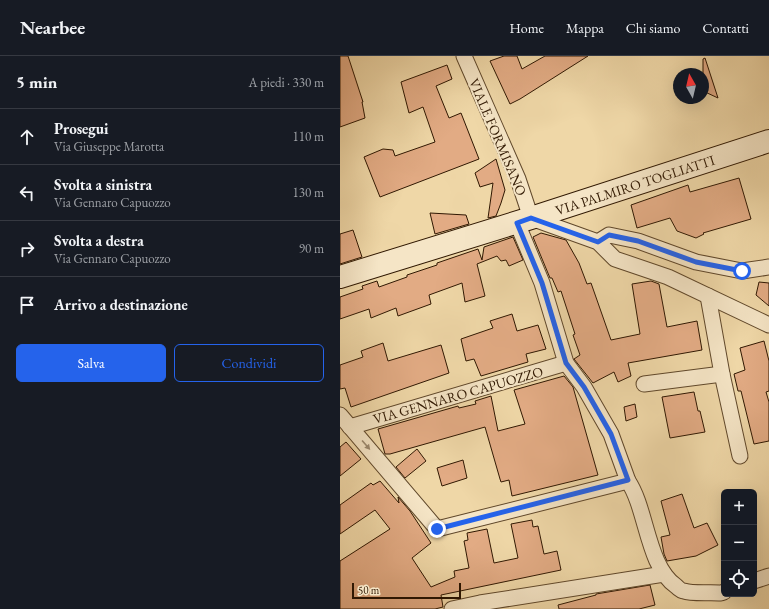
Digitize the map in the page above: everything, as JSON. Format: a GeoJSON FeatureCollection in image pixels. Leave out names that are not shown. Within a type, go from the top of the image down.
{"type":"FeatureCollection","features":[{"type":"Feature","properties":{"kind":"street","name":"VIALE FORMISANO"},"geometry":{"type":"LineString","coordinates":[[464,56],[515,173],[524,221]]}},
{"type":"Feature","properties":{"kind":"street","name":"VIA PALMIRO TOGLIATTI"},"geometry":{"type":"LineString","coordinates":[[340,277],[524,221],[769,141]]}},
{"type":"Feature","properties":{"kind":"street"},"geometry":{"type":"LineString","coordinates":[[524,221],[598,242],[615,259],[668,278],[769,325]]}},
{"type":"Feature","properties":{"kind":"street"},"geometry":{"type":"LineString","coordinates":[[524,221],[566,363],[584,387],[611,434],[628,480],[634,490],[652,549],[664,574],[673,584],[683,591],[721,593]]}},
{"type":"Feature","properties":{"kind":"street"},"geometry":{"type":"LineString","coordinates":[[598,242],[609,235],[638,241],[696,262],[742,271],[769,267]]}},
{"type":"Feature","properties":{"kind":"street"},"geometry":{"type":"LineString","coordinates":[[708,296],[722,374],[740,456]]}},
{"type":"Feature","properties":{"kind":"street","name":"VIA GENNARO CAPUOZZO"},"geometry":{"type":"LineString","coordinates":[[566,363],[345,421],[437,529],[628,480]]}},
{"type":"Feature","properties":{"kind":"street"},"geometry":{"type":"LineString","coordinates":[[644,384],[722,374]]}},
{"type":"Feature","properties":{"kind":"street"},"geometry":{"type":"LineString","coordinates":[[452,609],[480,603],[664,574]]}},
{"type":"Feature","properties":{"kind":"street"},"geometry":{"type":"LineString","coordinates":[[757,580],[769,576]]}},
{"type":"Feature","properties":{"kind":"building"},"geometry":{"type":"Polygon","coordinates":[[[340,56],[348,56],[363,102],[365,118],[340,127],[340,56]]]}},
{"type":"Feature","properties":{"kind":"building"},"geometry":{"type":"Polygon","coordinates":[[[504,56],[517,56],[522,69],[545,56],[588,56],[510,104],[490,61],[504,56]]]}},
{"type":"Feature","properties":{"kind":"building"},"geometry":{"type":"Polygon","coordinates":[[[705,58],[708,68],[703,68],[703,59],[705,58]]]}},
{"type":"Feature","properties":{"kind":"building"},"geometry":{"type":"Polygon","coordinates":[[[447,65],[452,79],[436,86],[449,118],[461,113],[479,159],[380,197],[364,157],[383,149],[393,150],[395,156],[435,142],[423,107],[409,113],[401,82],[447,65]]]}},
{"type":"Feature","properties":{"kind":"building"},"geometry":{"type":"Polygon","coordinates":[[[709,70],[718,98],[709,94],[709,70]]]}},
{"type":"Feature","properties":{"kind":"building"},"geometry":{"type":"Polygon","coordinates":[[[496,159],[505,190],[496,216],[488,218],[493,183],[480,187],[475,173],[496,159]]]}},
{"type":"Feature","properties":{"kind":"building"},"geometry":{"type":"Polygon","coordinates":[[[739,178],[751,219],[703,233],[704,234],[696,238],[677,231],[670,218],[637,228],[631,205],[688,185],[690,192],[739,178]]]}},
{"type":"Feature","properties":{"kind":"building"},"geometry":{"type":"Polygon","coordinates":[[[430,213],[466,215],[469,224],[435,234],[430,213]]]}},
{"type":"Feature","properties":{"kind":"building"},"geometry":{"type":"Polygon","coordinates":[[[353,230],[362,257],[340,264],[340,234],[353,230]]]}},
{"type":"Feature","properties":{"kind":"building"},"geometry":{"type":"Polygon","coordinates":[[[541,233],[566,240],[579,263],[587,284],[591,283],[611,340],[640,334],[632,284],[651,281],[659,284],[667,327],[697,321],[702,350],[628,363],[631,376],[618,382],[614,372],[593,383],[574,359],[580,355],[561,291],[558,292],[552,278],[550,278],[533,237],[541,233]]]}},
{"type":"Feature","properties":{"kind":"building"},"geometry":{"type":"Polygon","coordinates":[[[513,237],[523,260],[509,266],[506,260],[501,261],[497,256],[477,264],[485,296],[465,302],[462,283],[429,295],[431,304],[398,316],[396,308],[371,318],[369,309],[340,319],[340,297],[363,289],[362,286],[377,281],[379,287],[407,277],[407,275],[437,265],[437,263],[478,249],[482,260],[484,247],[513,237]]]}},
{"type":"Feature","properties":{"kind":"building"},"geometry":{"type":"Polygon","coordinates":[[[759,282],[769,283],[769,306],[756,295],[759,282]]]}},
{"type":"Feature","properties":{"kind":"building"},"geometry":{"type":"Polygon","coordinates":[[[512,314],[517,331],[538,325],[546,349],[526,354],[528,362],[481,376],[474,359],[466,361],[461,339],[493,328],[490,321],[512,314]]]}},
{"type":"Feature","properties":{"kind":"building"},"geometry":{"type":"Polygon","coordinates":[[[764,341],[769,361],[769,391],[766,392],[769,402],[769,441],[754,444],[741,391],[738,391],[734,374],[745,370],[740,348],[764,341]]]}},
{"type":"Feature","properties":{"kind":"building"},"geometry":{"type":"Polygon","coordinates":[[[383,343],[388,361],[441,345],[449,373],[351,407],[345,388],[340,389],[340,365],[363,357],[361,351],[383,343]]]}},
{"type":"Feature","properties":{"kind":"building"},"geometry":{"type":"Polygon","coordinates":[[[564,376],[573,387],[598,475],[512,496],[509,480],[501,482],[485,427],[390,454],[385,454],[378,429],[458,406],[459,408],[476,404],[475,401],[491,396],[498,431],[525,424],[514,390],[564,376]]]}},
{"type":"Feature","properties":{"kind":"building"},"geometry":{"type":"Polygon","coordinates":[[[694,392],[705,432],[670,438],[662,397],[694,392]]]}},
{"type":"Feature","properties":{"kind":"building"},"geometry":{"type":"Polygon","coordinates":[[[635,404],[637,417],[626,421],[624,407],[635,404]]]}},
{"type":"Feature","properties":{"kind":"building"},"geometry":{"type":"Polygon","coordinates":[[[346,442],[361,459],[340,476],[340,447],[346,442]]]}},
{"type":"Feature","properties":{"kind":"building"},"geometry":{"type":"Polygon","coordinates":[[[417,449],[426,461],[405,478],[396,467],[417,449]]]}},
{"type":"Feature","properties":{"kind":"building"},"geometry":{"type":"Polygon","coordinates":[[[463,460],[467,478],[442,486],[437,468],[463,460]]]}},
{"type":"Feature","properties":{"kind":"building"},"geometry":{"type":"Polygon","coordinates":[[[380,481],[399,503],[398,497],[410,511],[431,543],[412,558],[431,587],[455,577],[454,571],[469,568],[464,541],[468,540],[467,533],[487,529],[494,563],[518,558],[511,524],[532,520],[533,527],[538,526],[544,554],[557,551],[561,570],[441,595],[443,607],[435,609],[340,609],[340,561],[390,529],[375,510],[340,534],[340,505],[371,483],[373,485],[380,481]]]}},
{"type":"Feature","properties":{"kind":"building"},"geometry":{"type":"Polygon","coordinates":[[[682,494],[694,528],[707,523],[718,545],[696,556],[667,561],[664,554],[661,537],[670,535],[661,501],[682,494]]]}},
{"type":"Feature","properties":{"kind":"building"},"geometry":{"type":"Polygon","coordinates":[[[650,585],[655,605],[639,609],[559,609],[558,605],[596,594],[650,585]]]}},
{"type":"Feature","properties":{"kind":"route"},"geometry":{"type":"LineString","coordinates":[[437,529],[628,480],[611,434],[584,387],[566,363],[542,283],[517,223],[531,218],[598,242],[609,235],[638,241],[696,262],[742,271]]}}]}
